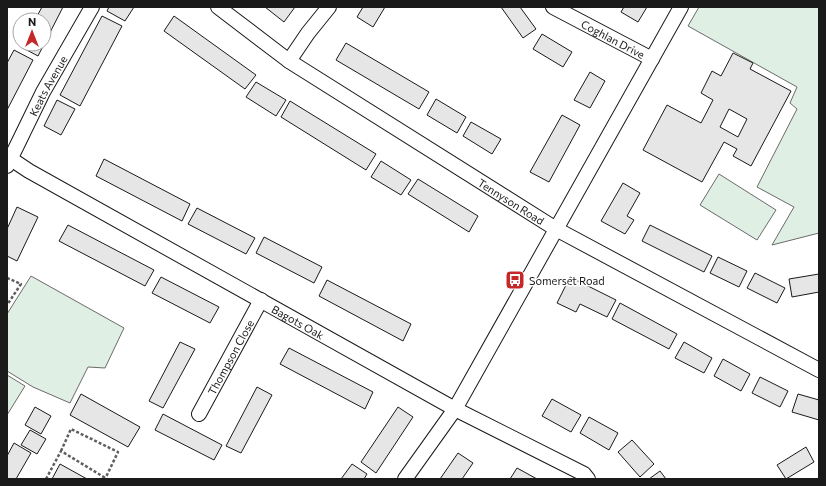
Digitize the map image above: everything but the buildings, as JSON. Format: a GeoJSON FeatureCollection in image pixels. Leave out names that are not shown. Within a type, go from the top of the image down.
{"type":"FeatureCollection","features":[{"type":"Feature","properties":{"kind":"street","name":"Keats Avenue"},"geometry":{"type":"LineString","coordinates":[[9,163],[44,92],[92,7]]}},
{"type":"Feature","properties":{"kind":"street","name":"Tennyson Road"},"geometry":{"type":"LineString","coordinates":[[218,7],[289,61],[556,229],[819,370]]}},
{"type":"Feature","properties":{"kind":"street"},"geometry":{"type":"LineString","coordinates":[[289,61],[308,33],[329,7]]}},
{"type":"Feature","properties":{"kind":"street","name":"Coghlan Drive"},"geometry":{"type":"LineString","coordinates":[[553,7],[652,59]]}},
{"type":"Feature","properties":{"kind":"street"},"geometry":{"type":"LineString","coordinates":[[405,479],[455,409],[681,7]]}},
{"type":"Feature","properties":{"kind":"street","name":"Bagots Oak"},"geometry":{"type":"LineString","coordinates":[[9,163],[29,171],[455,409],[584,474],[588,479]]}},
{"type":"Feature","properties":{"kind":"street","name":"Thompson Close"},"geometry":{"type":"LineString","coordinates":[[199,414],[261,300]]}},
{"type":"Feature","properties":{"kind":"path"},"geometry":{"type":"LineString","coordinates":[[7,278],[21,284],[7,305]]}},
{"type":"Feature","properties":{"kind":"path"},"geometry":{"type":"LineString","coordinates":[[46,479],[71,429],[118,452],[106,479],[61,450]]}},
{"type":"Feature","properties":{"kind":"green space"},"geometry":{"type":"Polygon","coordinates":[[[699,7],[819,7],[819,233],[772,245],[794,207],[757,187],[797,109],[790,103],[797,87],[688,26],[699,7]]]}},
{"type":"Feature","properties":{"kind":"green space"},"geometry":{"type":"Polygon","coordinates":[[[719,174],[776,210],[757,240],[700,205],[719,174]]]}},
{"type":"Feature","properties":{"kind":"green space"},"geometry":{"type":"Polygon","coordinates":[[[31,276],[124,328],[105,368],[88,367],[70,403],[33,387],[7,371],[7,314],[31,276]]]}},
{"type":"Feature","properties":{"kind":"green space"},"geometry":{"type":"Polygon","coordinates":[[[7,375],[25,386],[7,415],[7,375]]]}},
{"type":"Feature","properties":{"kind":"place","name":"Somerset Road"},"geometry":{"type":"Point","coordinates":[515,280]}}]}
